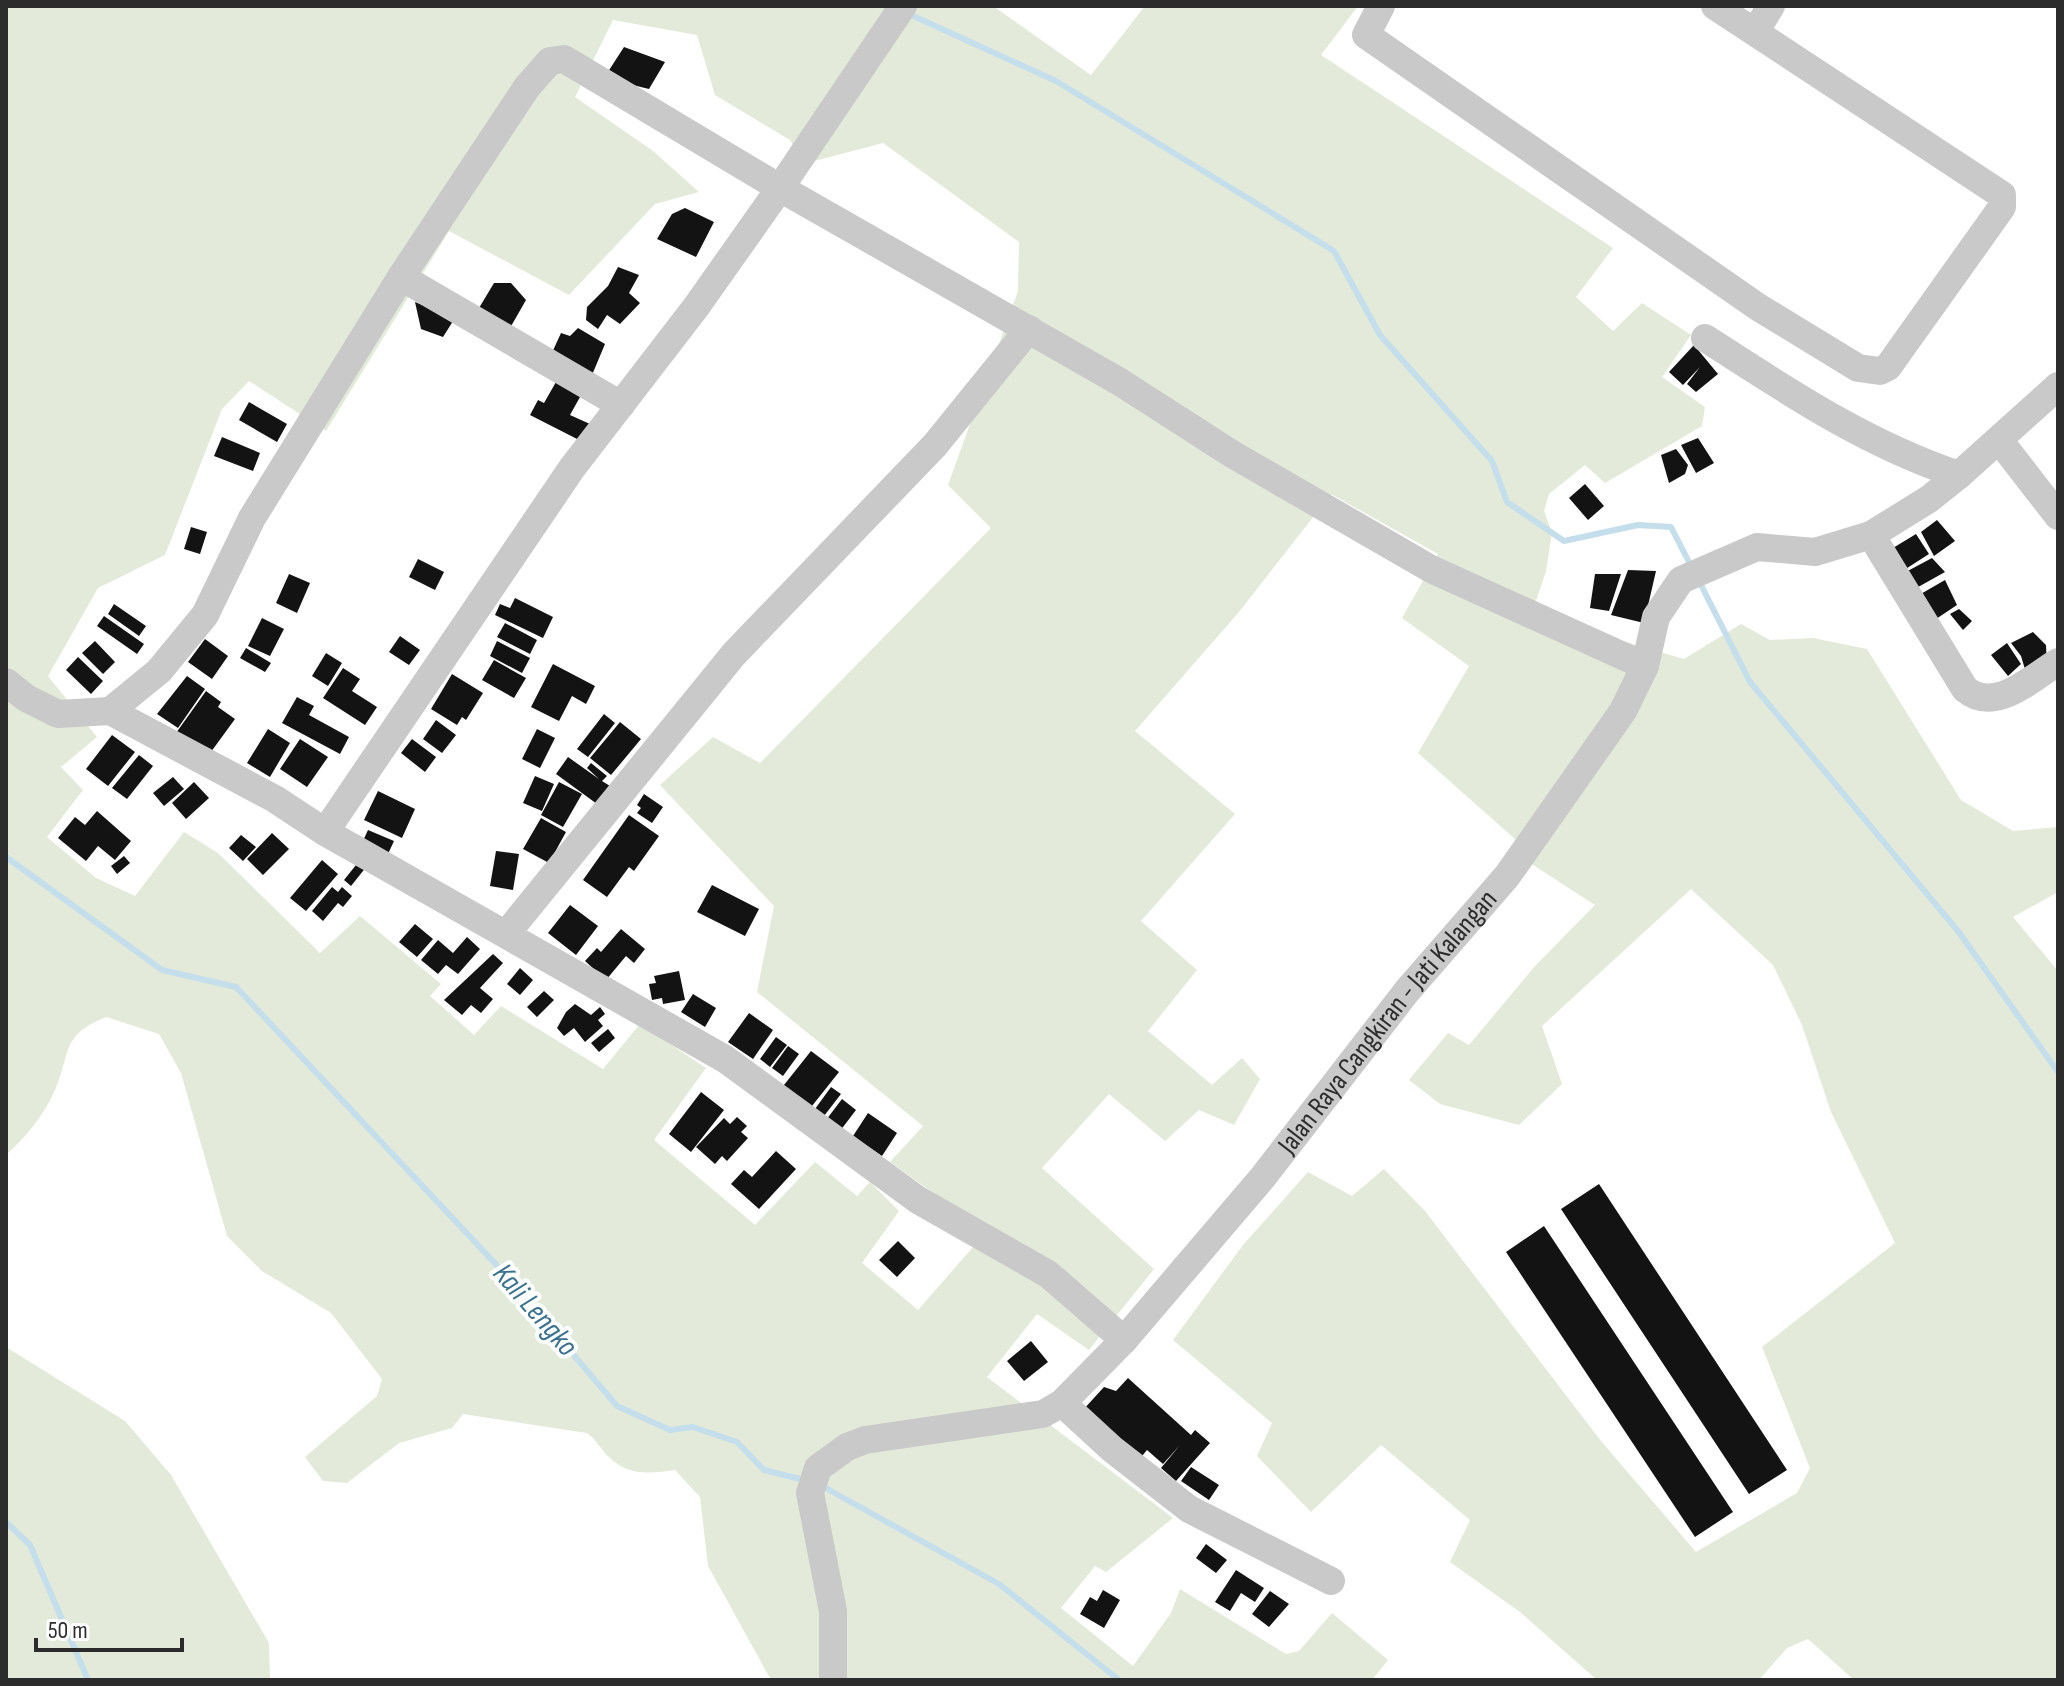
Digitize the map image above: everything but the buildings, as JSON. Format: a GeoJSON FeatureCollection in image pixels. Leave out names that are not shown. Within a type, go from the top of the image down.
{"type":"FeatureCollection","features":[{"type":"Feature","properties":{"kind":"street"},"geometry":{"type":"LineString","coordinates":[[325,832],[572,468],[780,188],[875,52],[903,6]]}},
{"type":"Feature","properties":{"kind":"street"},"geometry":{"type":"LineString","coordinates":[[1381,6],[1366,35],[1758,307],[1858,368],[1880,371],[1888,367],[2002,207],[2002,195],[1715,6]]}},
{"type":"Feature","properties":{"kind":"street"},"geometry":{"type":"LineString","coordinates":[[1755,32],[1771,6]]}},
{"type":"Feature","properties":{"kind":"street"},"geometry":{"type":"LineString","coordinates":[[110,711],[159,671],[205,615],[252,518],[401,277],[527,87],[559,57],[780,188],[1120,382],[1232,454],[1431,569],[1645,666]]}},
{"type":"Feature","properties":{"kind":"street"},"geometry":{"type":"LineString","coordinates":[[401,277],[621,405]]}},
{"type":"Feature","properties":{"kind":"street"},"geometry":{"type":"LineString","coordinates":[[507,933],[734,654],[935,445],[1029,329]]}},
{"type":"Feature","properties":{"kind":"street"},"geometry":{"type":"LineString","coordinates":[[1705,338],[1815,409],[1864,436],[1915,460],[1959,475]]}},
{"type":"Feature","properties":{"kind":"street","name":"Jalan Raya Cangkiran - Jati Kalangan"},"geometry":{"type":"LineString","coordinates":[[833,1680],[833,1611],[814,1480],[838,1452],[865,1440],[1043,1414],[1062,1403],[1124,1340],[1263,1177],[1407,991],[1507,876],[1623,711],[1645,666],[1656,617],[1681,580],[1757,547],[1815,552],[1871,535],[1929,499],[2058,386]]}},
{"type":"Feature","properties":{"kind":"street"},"geometry":{"type":"LineString","coordinates":[[1999,440],[2058,516]]}},
{"type":"Feature","properties":{"kind":"street"},"geometry":{"type":"LineString","coordinates":[[1871,535],[1965,689],[1974,697],[1986,701],[1999,697],[2058,662]]}},
{"type":"Feature","properties":{"kind":"street"},"geometry":{"type":"LineString","coordinates":[[6,682],[26,698],[58,714],[110,711],[275,799],[325,832],[725,1059],[918,1200],[1048,1274],[1124,1340]]}},
{"type":"Feature","properties":{"kind":"street"},"geometry":{"type":"LineString","coordinates":[[1062,1403],[1112,1449],[1189,1509],[1331,1581]]}},
{"type":"Feature","properties":{"kind":"green space"},"geometry":{"type":"Polygon","coordinates":[[[6,6],[993,6],[1091,75],[1145,6],[1358,6],[1321,55],[1613,248],[1576,297],[1613,331],[1642,303],[1691,335],[1662,377],[1705,407],[1702,426],[1605,483],[1585,465],[1549,494],[1544,511],[1552,533],[1546,571],[1536,601],[1556,641],[1609,637],[1684,659],[1741,624],[1770,640],[1813,638],[1867,649],[1961,800],[2013,831],[2058,827],[2058,892],[2013,917],[2058,971],[2058,1680],[1854,1680],[1808,1639],[1787,1648],[1759,1680],[1597,1680],[1520,1612],[1450,1562],[1470,1520],[1381,1445],[1311,1512],[1257,1456],[1272,1423],[1173,1340],[1243,1245],[1308,1172],[1352,1196],[1384,1169],[1425,1211],[1601,1441],[1696,1552],[1797,1493],[1810,1468],[1762,1347],[1895,1243],[1831,1112],[1802,1025],[1773,965],[1691,889],[1542,1026],[1562,1084],[1519,1125],[1440,1104],[1409,1080],[1448,1033],[1469,1045],[1535,966],[1595,905],[1527,861],[1516,840],[1418,753],[1469,666],[1402,618],[1438,554],[1331,494],[1239,612],[1135,731],[1235,814],[1141,921],[1197,970],[1148,1031],[1212,1085],[1242,1058],[1260,1079],[1234,1125],[1199,1110],[1165,1141],[1109,1094],[1042,1168],[1154,1269],[1089,1350],[1037,1314],[987,1377],[1173,1518],[1106,1572],[1095,1566],[1061,1608],[1133,1666],[1171,1613],[1180,1589],[1286,1654],[1299,1651],[1332,1613],[1388,1660],[1372,1680],[771,1680],[708,1566],[700,1497],[675,1470],[648,1472],[624,1468],[587,1433],[463,1414],[452,1428],[399,1443],[347,1483],[323,1481],[305,1457],[377,1396],[382,1379],[331,1313],[262,1271],[227,1236],[181,1073],[159,1034],[106,1017],[81,1031],[70,1046],[46,1108],[28,1133],[6,1155],[6,6]],[[613,20],[575,97],[653,151],[699,192],[655,204],[569,295],[449,231],[326,431],[249,381],[222,409],[165,555],[98,588],[48,676],[97,737],[61,767],[83,790],[47,837],[96,878],[135,896],[184,832],[218,853],[320,953],[360,916],[441,984],[430,996],[474,1035],[501,1006],[603,1069],[640,1024],[706,1068],[654,1140],[755,1225],[815,1162],[857,1196],[870,1182],[899,1211],[862,1263],[918,1310],[987,1231],[890,1162],[923,1126],[757,992],[774,906],[660,785],[713,737],[760,763],[991,528],[948,485],[1018,291],[1019,242],[883,143],[803,164],[790,140],[715,95],[697,35],[613,20]]]}},
{"type":"Feature","properties":{"kind":"green space"},"geometry":{"type":"Polygon","coordinates":[[[6,1347],[125,1421],[171,1475],[269,1643],[270,1680],[6,1680],[6,1347]]]}},
{"type":"Feature","properties":{"kind":"waterway"},"geometry":{"type":"LineString","coordinates":[[909,14],[1056,81],[1334,251],[1380,335],[1492,461],[1507,502],[1564,541],[1638,525],[1671,527],[1691,566]]}},
{"type":"Feature","properties":{"kind":"waterway"},"geometry":{"type":"LineString","coordinates":[[1698,579],[1750,682],[1958,931],[2058,1072]]}},
{"type":"Feature","properties":{"kind":"waterway","name":"Kali Lengko"},"geometry":{"type":"LineString","coordinates":[[6,857],[162,970],[236,987],[505,1274],[617,1406],[670,1430],[693,1427],[737,1442],[764,1470],[808,1481]]}},
{"type":"Feature","properties":{"kind":"waterway","name":"Kali Lengko"},"geometry":{"type":"LineString","coordinates":[[822,1486],[999,1584],[1119,1680]]}},
{"type":"Feature","properties":{"kind":"waterway"},"geometry":{"type":"LineString","coordinates":[[6,1522],[30,1545],[88,1680]]}}]}
